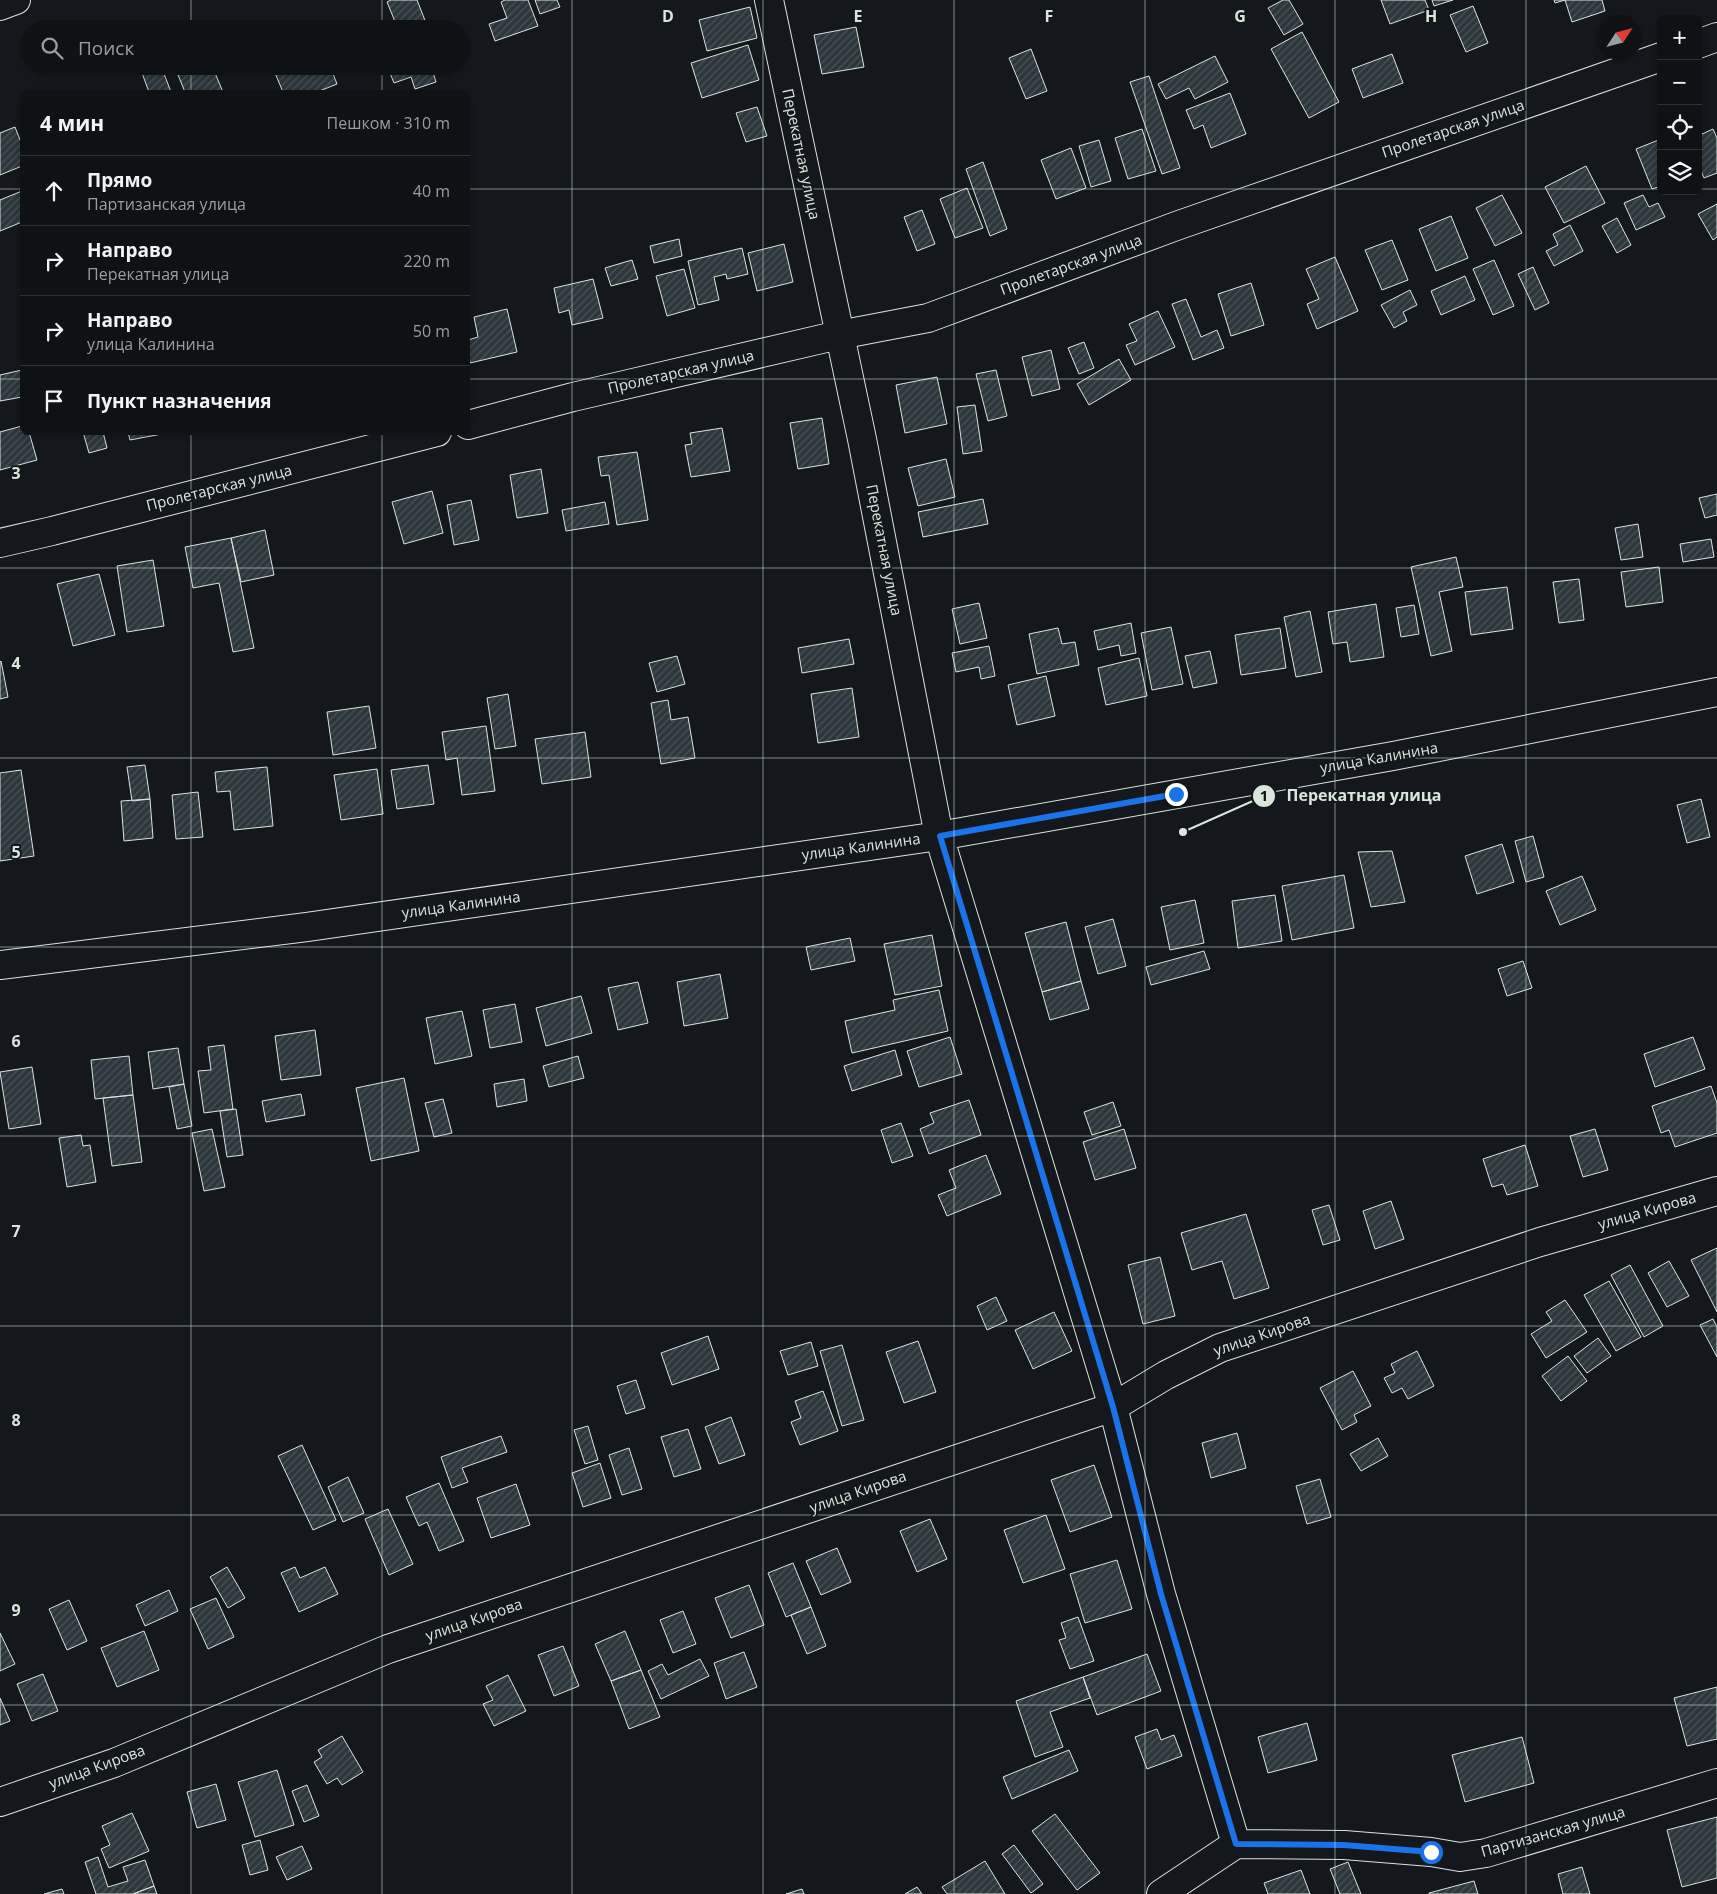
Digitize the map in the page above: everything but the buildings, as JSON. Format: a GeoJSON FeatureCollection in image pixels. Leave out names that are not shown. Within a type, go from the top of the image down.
{"type":"FeatureCollection","features":[{"type":"Feature","properties":{"kind":"street"},"geometry":{"type":"LineString","coordinates":[[0,6],[16,0]]}},
{"type":"Feature","properties":{"kind":"street","name":"Перекатная улица"},"geometry":{"type":"LineString","coordinates":[[768,0],[862,439],[940,836],[1113,1407],[1161,1594],[1236,1844]]}},
{"type":"Feature","properties":{"kind":"street"},"geometry":{"type":"LineString","coordinates":[[1702,43],[1717,37]]}},
{"type":"Feature","properties":{"kind":"street","name":"Пролетарская улица"},"geometry":{"type":"LineString","coordinates":[[470,424],[839,335],[928,318],[1179,225],[1657,58]]}},
{"type":"Feature","properties":{"kind":"street","name":"Пролетарская улица"},"geometry":{"type":"LineString","coordinates":[[0,542],[62,529],[425,435]]}},
{"type":"Feature","properties":{"kind":"street","name":"улица Калинина"},"geometry":{"type":"LineString","coordinates":[[0,966],[316,926],[940,836],[1393,756],[1717,692]]}},
{"type":"Feature","properties":{"kind":"street","name":"улица Кирова"},"geometry":{"type":"LineString","coordinates":[[0,1802],[114,1763],[388,1649],[1113,1407],[1166,1375],[1220,1348],[1540,1242],[1717,1191]]}},
{"type":"Feature","properties":{"kind":"street","name":"Партизанская улица"},"geometry":{"type":"LineString","coordinates":[[1236,1844],[1344,1845],[1431,1852],[1460,1857],[1486,1853],[1717,1784]]}},
{"type":"Feature","properties":{"kind":"street"},"geometry":{"type":"LineString","coordinates":[[1161,1894],[1236,1844]]}},
{"type":"Feature","properties":{"kind":"place","name":"Перекатная улица"},"geometry":{"type":"Point","coordinates":[1183,832]}},
{"type":"Feature","properties":{"kind":"route"},"geometry":{"type":"LineString","coordinates":[[1176,794],[940,836],[1113,1407],[1161,1594],[1236,1844],[1344,1845],[1431,1852]]}}]}
